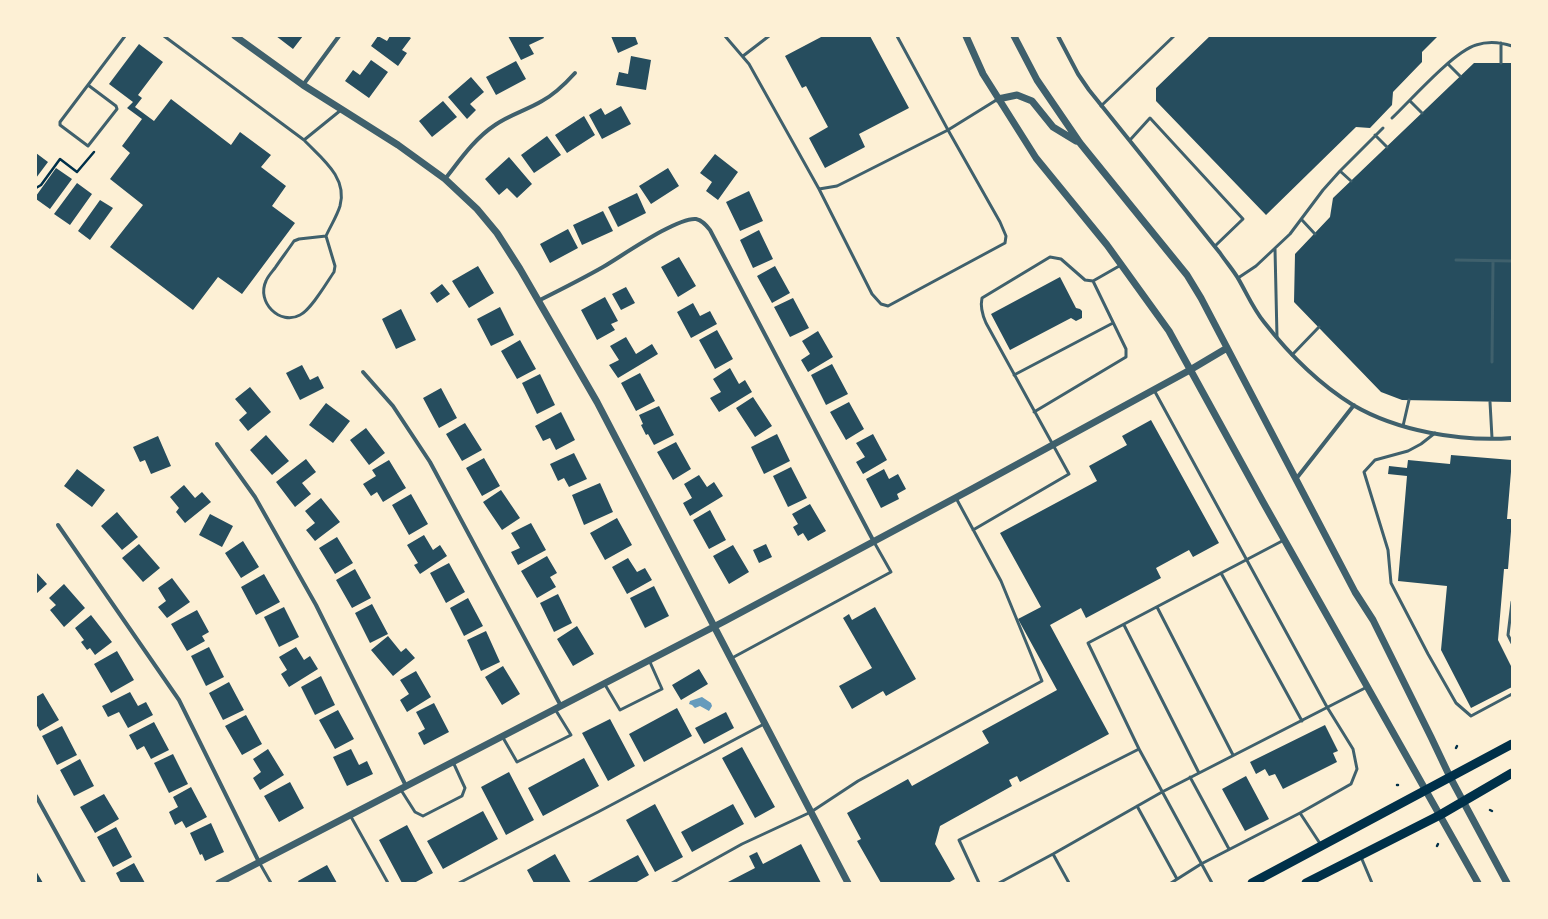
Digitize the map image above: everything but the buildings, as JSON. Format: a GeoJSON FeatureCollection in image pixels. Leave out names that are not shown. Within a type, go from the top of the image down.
{"type":"FeatureCollection","features":[{"type":"Feature","properties":{"kind":"main road"},"geometry":{"type":"LineString","coordinates":[[1252,883],[1512,744]]}},
{"type":"Feature","properties":{"kind":"main road"},"geometry":{"type":"LineString","coordinates":[[1306,883],[1440,815],[1512,773]]}},
{"type":"Feature","properties":{"kind":"street"},"geometry":{"type":"LineString","coordinates":[[235,36],[303,85],[398,145],[445,179],[478,209],[497,233],[520,269],[597,402],[766,723],[848,883]]}},
{"type":"Feature","properties":{"kind":"street"},"geometry":{"type":"LineString","coordinates":[[303,85],[339,36]]}},
{"type":"Feature","properties":{"kind":"street"},"geometry":{"type":"LineString","coordinates":[[966,36],[983,74],[1036,158],[1107,245],[1169,331],[1284,540],[1477,883]]}},
{"type":"Feature","properties":{"kind":"street"},"geometry":{"type":"LineString","coordinates":[[1014,36],[1037,80],[1080,143],[1187,275],[1201,298],[1355,592],[1373,620],[1432,737],[1450,777],[1507,883]]}},
{"type":"Feature","properties":{"kind":"street"},"geometry":{"type":"LineString","coordinates":[[1058,36],[1078,74],[1101,106],[1215,246],[1238,278],[1263,321],[1292,355],[1315,377],[1354,405],[1397,425],[1472,439],[1512,438]]}},
{"type":"Feature","properties":{"kind":"street"},"geometry":{"type":"LineString","coordinates":[[445,179],[471,145],[484,133],[497,124],[543,101],[563,86],[575,73]]}},
{"type":"Feature","properties":{"kind":"street"},"geometry":{"type":"LineString","coordinates":[[998,99],[1017,95],[1032,101],[1054,127],[1080,143]]}},
{"type":"Feature","properties":{"kind":"street"},"geometry":{"type":"LineString","coordinates":[[538,301],[604,266],[668,228],[686,220],[697,219],[704,223],[710,230],[874,542]]}},
{"type":"Feature","properties":{"kind":"street"},"geometry":{"type":"LineString","coordinates":[[219,883],[874,542],[1154,390],[1227,348]]}},
{"type":"Feature","properties":{"kind":"street"},"geometry":{"type":"LineString","coordinates":[[363,372],[393,406],[430,462],[558,707]]}},
{"type":"Feature","properties":{"kind":"street"},"geometry":{"type":"LineString","coordinates":[[1296,479],[1354,405]]}},
{"type":"Feature","properties":{"kind":"street"},"geometry":{"type":"LineString","coordinates":[[218,444],[255,497],[316,605],[403,787]]}},
{"type":"Feature","properties":{"kind":"street"},"geometry":{"type":"LineString","coordinates":[[58,525],[178,700],[259,862]]}},
{"type":"Feature","properties":{"kind":"street"},"geometry":{"type":"LineString","coordinates":[[36,796],[84,883]]}},
{"type":"Feature","properties":{"kind":"lane"},"geometry":{"type":"LineString","coordinates":[[88,85],[116,106],[116,109],[89,145],[86,146],[59,124],[88,85],[125,36]]}},
{"type":"Feature","properties":{"kind":"lane"},"geometry":{"type":"LineString","coordinates":[[164,36],[304,140],[334,170],[342,189],[340,206],[326,236],[335,266],[334,272],[308,308],[301,315],[291,318],[282,317],[267,306],[263,299],[266,281],[294,241],[299,239],[326,236]]}},
{"type":"Feature","properties":{"kind":"lane"},"geometry":{"type":"LineString","coordinates":[[724,36],[749,64],[819,190],[872,294],[882,304],[888,306],[1005,243],[1006,236],[1000,222],[897,36]]}},
{"type":"Feature","properties":{"kind":"lane"},"geometry":{"type":"LineString","coordinates":[[742,56],[769,36]]}},
{"type":"Feature","properties":{"kind":"lane"},"geometry":{"type":"LineString","coordinates":[[1101,106],[1174,36]]}},
{"type":"Feature","properties":{"kind":"lane"},"geometry":{"type":"LineString","coordinates":[[1392,118],[1458,55],[1474,45],[1490,42],[1512,46]]}},
{"type":"Feature","properties":{"kind":"lane"},"geometry":{"type":"LineString","coordinates":[[1500,63],[1501,43]]}},
{"type":"Feature","properties":{"kind":"lane"},"geometry":{"type":"LineString","coordinates":[[1448,64],[1460,76]]}},
{"type":"Feature","properties":{"kind":"lane"},"geometry":{"type":"LineString","coordinates":[[819,190],[837,186],[948,130],[998,99]]}},
{"type":"Feature","properties":{"kind":"lane"},"geometry":{"type":"LineString","coordinates":[[1410,101],[1422,113]]}},
{"type":"Feature","properties":{"kind":"lane"},"geometry":{"type":"LineString","coordinates":[[304,140],[342,109]]}},
{"type":"Feature","properties":{"kind":"lane"},"geometry":{"type":"LineString","coordinates":[[1130,140],[1150,118],[1243,219],[1215,246]]}},
{"type":"Feature","properties":{"kind":"lane"},"geometry":{"type":"LineString","coordinates":[[1238,278],[1256,266],[1275,249],[1302,220],[1323,190],[1383,128]]}},
{"type":"Feature","properties":{"kind":"lane"},"geometry":{"type":"LineString","coordinates":[[1376,135],[1387,147]]}},
{"type":"Feature","properties":{"kind":"lane"},"geometry":{"type":"LineString","coordinates":[[1340,171],[1351,181]]}},
{"type":"Feature","properties":{"kind":"lane"},"geometry":{"type":"LineString","coordinates":[[1302,220],[1315,234]]}},
{"type":"Feature","properties":{"kind":"lane"},"geometry":{"type":"LineString","coordinates":[[1275,249],[1277,337]]}},
{"type":"Feature","properties":{"kind":"lane"},"geometry":{"type":"LineString","coordinates":[[973,530],[1069,474],[986,323],[981,311],[982,298],[1050,258],[1061,259],[1085,280],[1093,281],[1121,265]]}},
{"type":"Feature","properties":{"kind":"lane"},"geometry":{"type":"LineString","coordinates":[[1456,260],[1512,262]]}},
{"type":"Feature","properties":{"kind":"lane"},"geometry":{"type":"LineString","coordinates":[[1492,362],[1493,261]]}},
{"type":"Feature","properties":{"kind":"lane"},"geometry":{"type":"LineString","coordinates":[[1034,412],[1126,357],[1126,349],[1093,281]]}},
{"type":"Feature","properties":{"kind":"lane"},"geometry":{"type":"LineString","coordinates":[[1014,375],[1113,323]]}},
{"type":"Feature","properties":{"kind":"lane"},"geometry":{"type":"LineString","coordinates":[[1292,355],[1319,327]]}},
{"type":"Feature","properties":{"kind":"lane"},"geometry":{"type":"LineString","coordinates":[[1154,390],[1248,559],[1327,707],[1353,749],[1357,769],[1351,784],[1201,864],[1171,883]]}},
{"type":"Feature","properties":{"kind":"lane"},"geometry":{"type":"LineString","coordinates":[[1403,426],[1409,400]]}},
{"type":"Feature","properties":{"kind":"lane"},"geometry":{"type":"LineString","coordinates":[[1490,402],[1492,438]]}},
{"type":"Feature","properties":{"kind":"lane"},"geometry":{"type":"LineString","coordinates":[[1435,433],[1408,451],[1375,460],[1364,472],[1388,550],[1391,583],[1428,654],[1456,703],[1471,716],[1512,694]]}},
{"type":"Feature","properties":{"kind":"lane"},"geometry":{"type":"LineString","coordinates":[[672,883],[742,844],[811,812],[858,781],[1042,681],[1001,581],[956,498]]}},
{"type":"Feature","properties":{"kind":"lane"},"geometry":{"type":"LineString","coordinates":[[1212,883],[1139,749],[1088,643],[1284,540]]}},
{"type":"Feature","properties":{"kind":"lane"},"geometry":{"type":"LineString","coordinates":[[732,658],[891,572],[874,542]]}},
{"type":"Feature","properties":{"kind":"lane"},"geometry":{"type":"LineString","coordinates":[[1221,573],[1302,721]]}},
{"type":"Feature","properties":{"kind":"lane"},"geometry":{"type":"LineString","coordinates":[[1512,602],[1508,635],[1512,643]]}},
{"type":"Feature","properties":{"kind":"lane"},"geometry":{"type":"LineString","coordinates":[[1157,607],[1234,755]]}},
{"type":"Feature","properties":{"kind":"lane"},"geometry":{"type":"LineString","coordinates":[[1124,624],[1199,773]]}},
{"type":"Feature","properties":{"kind":"lane"},"geometry":{"type":"LineString","coordinates":[[604,683],[620,710],[662,690],[649,660]]}},
{"type":"Feature","properties":{"kind":"lane"},"geometry":{"type":"LineString","coordinates":[[1000,883],[1190,777],[1367,687]]}},
{"type":"Feature","properties":{"kind":"lane"},"geometry":{"type":"LineString","coordinates":[[502,736],[517,762],[571,735],[558,707]]}},
{"type":"Feature","properties":{"kind":"lane"},"geometry":{"type":"LineString","coordinates":[[459,883],[598,812],[766,723]]}},
{"type":"Feature","properties":{"kind":"lane"},"geometry":{"type":"LineString","coordinates":[[979,883],[959,840],[1139,749]]}},
{"type":"Feature","properties":{"kind":"lane"},"geometry":{"type":"LineString","coordinates":[[403,787],[415,812],[423,816],[462,796],[465,788],[453,762]]}},
{"type":"Feature","properties":{"kind":"lane"},"geometry":{"type":"LineString","coordinates":[[1190,777],[1229,849]]}},
{"type":"Feature","properties":{"kind":"lane"},"geometry":{"type":"LineString","coordinates":[[1137,806],[1177,879]]}},
{"type":"Feature","properties":{"kind":"lane"},"geometry":{"type":"LineString","coordinates":[[1300,812],[1322,846]]}},
{"type":"Feature","properties":{"kind":"lane"},"geometry":{"type":"LineString","coordinates":[[350,815],[388,883]]}},
{"type":"Feature","properties":{"kind":"lane"},"geometry":{"type":"LineString","coordinates":[[1054,854],[1069,883]]}},
{"type":"Feature","properties":{"kind":"lane"},"geometry":{"type":"LineString","coordinates":[[1360,856],[1372,883]]}},
{"type":"Feature","properties":{"kind":"lane"},"geometry":{"type":"LineString","coordinates":[[259,862],[271,883]]}},
{"type":"Feature","properties":{"kind":"path"},"geometry":{"type":"LineString","coordinates":[[36,188],[41,185],[60,159],[78,172],[95,150],[89,145]]}},
{"type":"Feature","properties":{"kind":"water"},"geometry":{"type":"Polygon","coordinates":[[[702,697],[711,703],[712,706],[709,711],[700,706],[695,708],[689,704],[690,701],[702,697]]]}}]}
